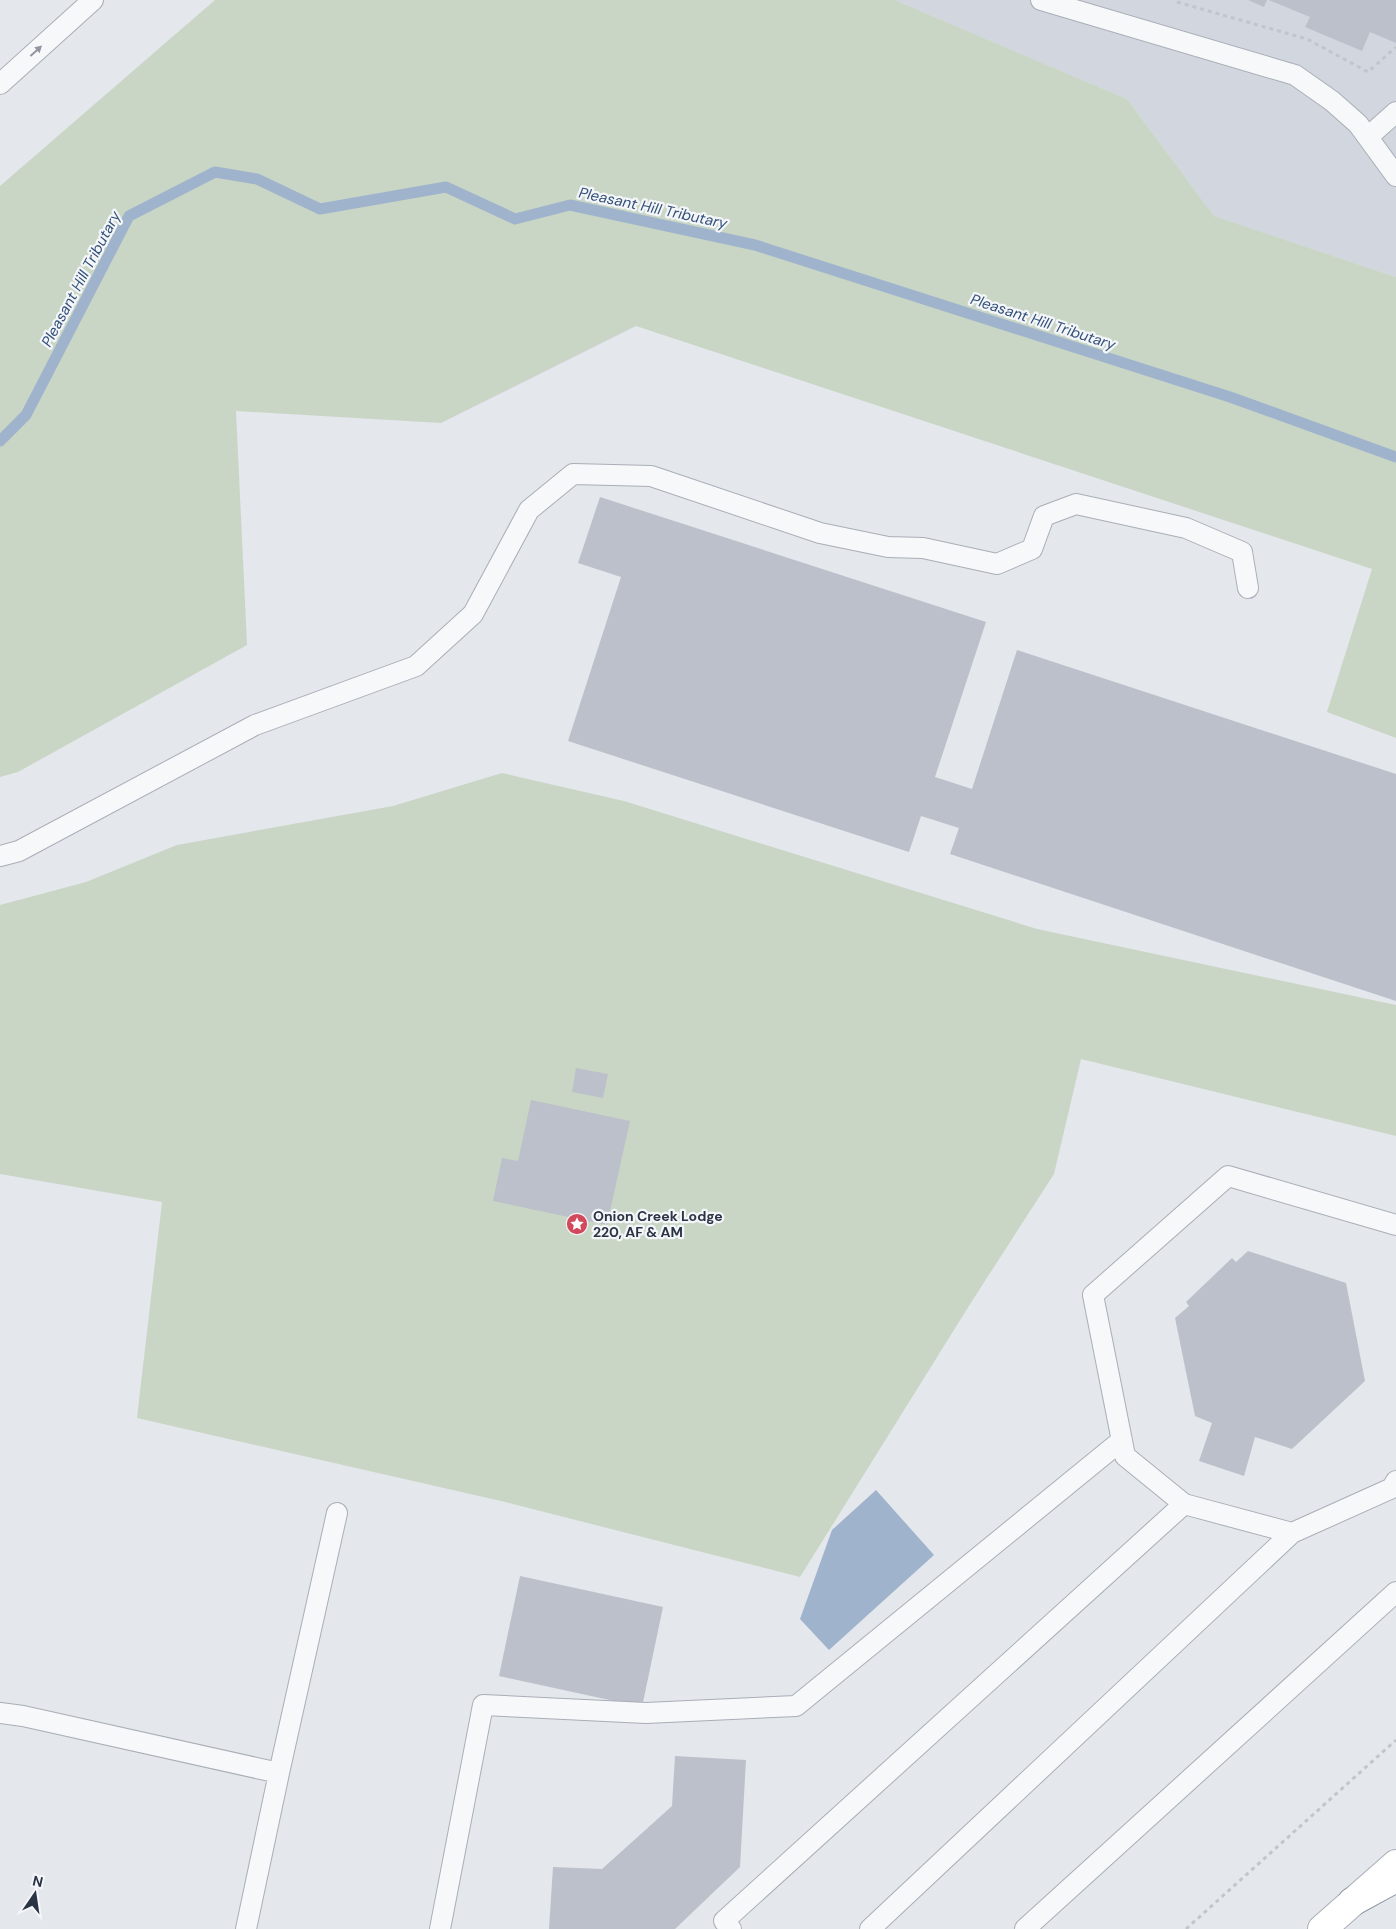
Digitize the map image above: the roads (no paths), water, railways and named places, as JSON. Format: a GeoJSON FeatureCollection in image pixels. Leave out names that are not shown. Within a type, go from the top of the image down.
{"type":"FeatureCollection","features":[{"type":"Feature","properties":{"kind":"main road"},"geometry":{"type":"LineString","coordinates":[[1322,1929],[1396,1864]]}},
{"type":"Feature","properties":{"kind":"main road"},"geometry":{"type":"LineString","coordinates":[[1352,1902],[1396,1878]]}},
{"type":"Feature","properties":{"kind":"lane"},"geometry":{"type":"LineString","coordinates":[[0,84],[93,0]]}},
{"type":"Feature","properties":{"kind":"lane"},"geometry":{"type":"LineString","coordinates":[[1041,0],[1294,76],[1332,100],[1358,124],[1396,176]]}},
{"type":"Feature","properties":{"kind":"lane"},"geometry":{"type":"LineString","coordinates":[[1368,137],[1396,112]]}},
{"type":"Feature","properties":{"kind":"lane"},"geometry":{"type":"LineString","coordinates":[[0,856],[19,851],[255,725],[416,666],[473,614],[528,510],[574,474],[652,476],[820,533],[888,547],[923,548],[997,564],[1032,549],[1044,516],[1076,504],[1186,528],[1242,552],[1248,588]]}},
{"type":"Feature","properties":{"kind":"lane"},"geometry":{"type":"LineString","coordinates":[[1292,1533],[1184,1504],[1125,1456],[1093,1295],[1228,1176],[1396,1225]]}},
{"type":"Feature","properties":{"kind":"lane"},"geometry":{"type":"LineString","coordinates":[[440,1929],[483,1705],[646,1713],[796,1706],[1122,1440]]}},
{"type":"Feature","properties":{"kind":"lane"},"geometry":{"type":"LineString","coordinates":[[870,1929],[1292,1533],[1395,1487]]}},
{"type":"Feature","properties":{"kind":"lane"},"geometry":{"type":"LineString","coordinates":[[723,1926],[1184,1504]]}},
{"type":"Feature","properties":{"kind":"lane"},"geometry":{"type":"LineString","coordinates":[[246,1929],[337,1513]]}},
{"type":"Feature","properties":{"kind":"lane"},"geometry":{"type":"LineString","coordinates":[[1025,1929],[1396,1592]]}},
{"type":"Feature","properties":{"kind":"lane"},"geometry":{"type":"LineString","coordinates":[[0,1713],[23,1716],[279,1773]]}},
{"type":"Feature","properties":{"kind":"water"},"geometry":{"type":"Polygon","coordinates":[[[876,1490],[934,1555],[829,1650],[800,1619],[832,1530],[876,1490]]]}},
{"type":"Feature","properties":{"kind":"waterway","name":"Pleasant Hill Tributary"},"geometry":{"type":"LineString","coordinates":[[0,441],[26,415],[129,216],[215,172],[257,179],[320,209],[446,187],[515,219],[570,205],[755,245],[1230,397],[1396,457]]}},
{"type":"Feature","properties":{"kind":"place","name":"Onion Creek Lodge 220, AF & AM"},"geometry":{"type":"Point","coordinates":[577,1224]}}]}
